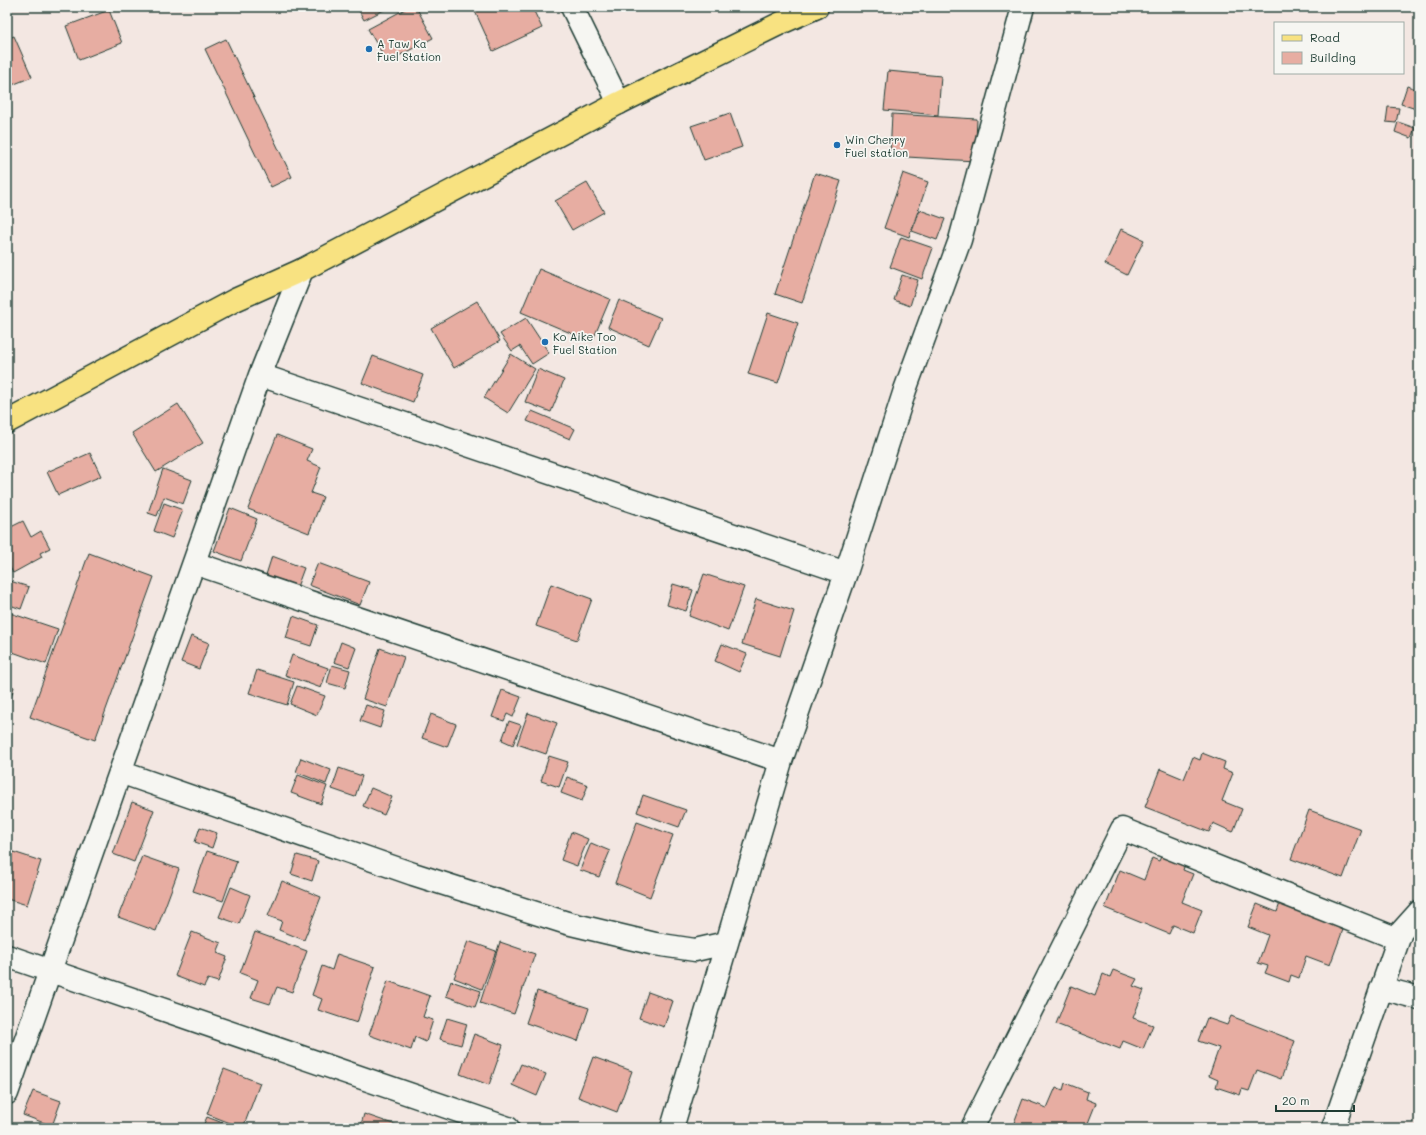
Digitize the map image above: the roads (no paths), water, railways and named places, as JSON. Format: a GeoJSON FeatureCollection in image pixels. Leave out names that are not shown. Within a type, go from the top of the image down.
{"type":"FeatureCollection","features":[{"type":"Feature","properties":{"kind":"main road"},"geometry":{"type":"LineString","coordinates":[[7,422],[235,300],[302,270],[619,103],[783,22],[817,7]]}},
{"type":"Feature","properties":{"kind":"street"},"geometry":{"type":"LineString","coordinates":[[572,7],[619,103]]}},
{"type":"Feature","properties":{"kind":"street"},"geometry":{"type":"LineString","coordinates":[[672,1128],[781,761],[846,573],[905,390],[960,240],[1023,7]]}},
{"type":"Feature","properties":{"kind":"street"},"geometry":{"type":"LineString","coordinates":[[7,1094],[260,375],[302,270]]}},
{"type":"Feature","properties":{"kind":"street"},"geometry":{"type":"LineString","coordinates":[[260,375],[846,573]]}},
{"type":"Feature","properties":{"kind":"street"},"geometry":{"type":"LineString","coordinates":[[194,563],[781,761]]}},
{"type":"Feature","properties":{"kind":"street"},"geometry":{"type":"LineString","coordinates":[[120,772],[413,874],[567,923],[655,944],[695,950],[726,943]]}},
{"type":"Feature","properties":{"kind":"street"},"geometry":{"type":"LineString","coordinates":[[972,1128],[1122,829],[1398,939]]}},
{"type":"Feature","properties":{"kind":"street"},"geometry":{"type":"LineString","coordinates":[[1333,1128],[1398,939],[1401,932],[1419,912]]}},
{"type":"Feature","properties":{"kind":"street"},"geometry":{"type":"LineString","coordinates":[[7,956],[508,1128]]}},
{"type":"Feature","properties":{"kind":"street"},"geometry":{"type":"LineString","coordinates":[[1382,988],[1419,998]]}},
{"type":"Feature","properties":{"kind":"place","name":"A Taw Ka Fuel Station"},"geometry":{"type":"Point","coordinates":[369,49]}},
{"type":"Feature","properties":{"kind":"place","name":"Win Cherry Fuel station"},"geometry":{"type":"Point","coordinates":[837,145]}},
{"type":"Feature","properties":{"kind":"place","name":"Ko Aike Too Fuel Station"},"geometry":{"type":"Point","coordinates":[545,342]}}]}
